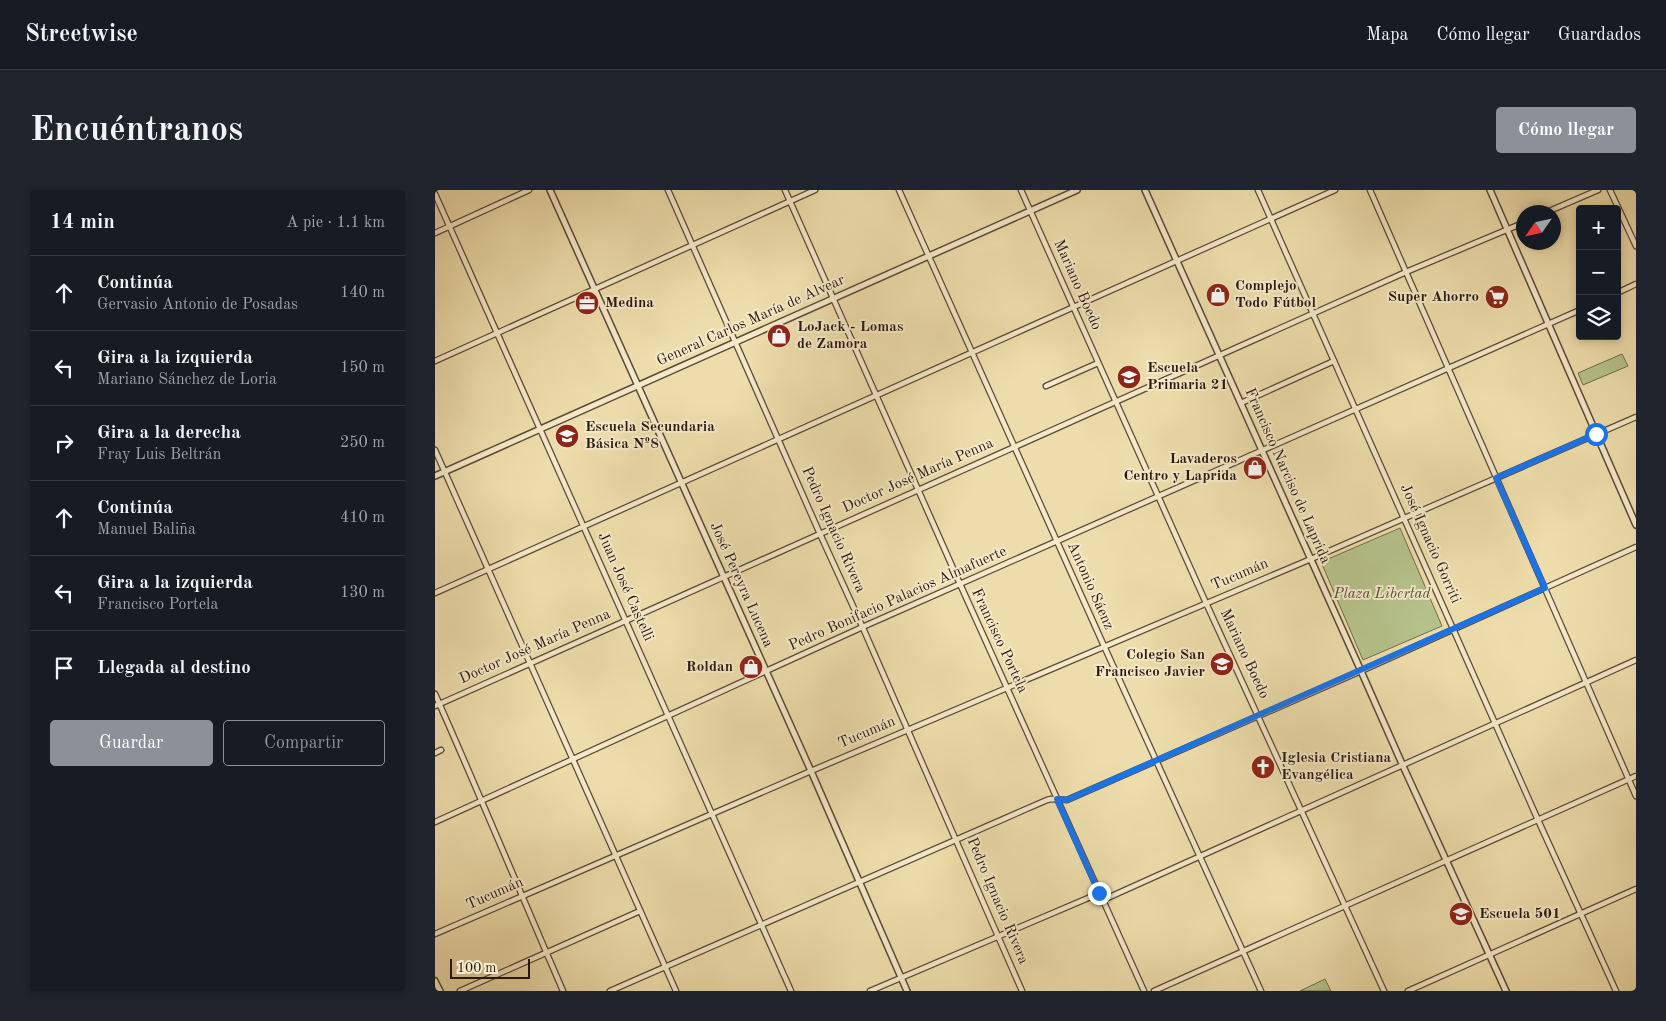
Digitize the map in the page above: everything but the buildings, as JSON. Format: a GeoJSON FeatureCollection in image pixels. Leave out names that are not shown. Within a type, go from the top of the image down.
{"type":"FeatureCollection","features":[{"type":"Feature","properties":{"kind":"street"},"geometry":{"type":"LineString","coordinates":[[435,233],[529,190]]}},
{"type":"Feature","properties":{"kind":"street","name":"José Pereyra Lucena"},"geometry":{"type":"LineString","coordinates":[[550,190],[639,385],[907,991]]}},
{"type":"Feature","properties":{"kind":"street","name":"Pedro Ignacio Rivera"},"geometry":{"type":"LineString","coordinates":[[668,190],[1022,991]]}},
{"type":"Feature","properties":{"kind":"street","name":"Francisco Portela"},"geometry":{"type":"LineString","coordinates":[[785,190],[918,491],[1144,991]]}},
{"type":"Feature","properties":{"kind":"street"},"geometry":{"type":"LineString","coordinates":[[435,362],[815,190]]}},
{"type":"Feature","properties":{"kind":"street","name":"Antonio Sáenz"},"geometry":{"type":"LineString","coordinates":[[899,190],[1261,991]]}},
{"type":"Feature","properties":{"kind":"street","name":"Mariano Boedo"},"geometry":{"type":"LineString","coordinates":[[1021,190],[1206,602],[1384,991]]}},
{"type":"Feature","properties":{"kind":"street","name":"General Carlos María de Alvear"},"geometry":{"type":"LineString","coordinates":[[435,476],[1077,190]]}},
{"type":"Feature","properties":{"kind":"street","name":"Francisco Narciso de Laprida"},"geometry":{"type":"LineString","coordinates":[[1145,190],[1505,991]]}},
{"type":"Feature","properties":{"kind":"street","name":"José Ignacio Gorriti"},"geometry":{"type":"LineString","coordinates":[[1258,190],[1616,991]]}},
{"type":"Feature","properties":{"kind":"street"},"geometry":{"type":"LineString","coordinates":[[435,593],[1335,190]]}},
{"type":"Feature","properties":{"kind":"street"},"geometry":{"type":"LineString","coordinates":[[1369,190],[1636,796]]}},
{"type":"Feature","properties":{"kind":"street"},"geometry":{"type":"LineString","coordinates":[[1490,190],[1636,525]]}},
{"type":"Feature","properties":{"kind":"street"},"geometry":{"type":"LineString","coordinates":[[1561,206],[1598,190]]}},
{"type":"Feature","properties":{"kind":"street"},"geometry":{"type":"LineString","coordinates":[[1610,190],[1636,246]]}},
{"type":"Feature","properties":{"kind":"street","name":"Juan José Castelli"},"geometry":{"type":"LineString","coordinates":[[435,194],[791,991]]}},
{"type":"Feature","properties":{"kind":"street","name":"Doctor José María Penna"},"geometry":{"type":"LineString","coordinates":[[437,705],[1406,272],[1516,226]]}},
{"type":"Feature","properties":{"kind":"street"},"geometry":{"type":"LineString","coordinates":[[1621,290],[1636,284]]}},
{"type":"Feature","properties":{"kind":"street","name":"Pedro Bonifacio Palacios Almafuerte"},"geometry":{"type":"LineString","coordinates":[[435,822],[482,799],[960,584],[1576,312]]}},
{"type":"Feature","properties":{"kind":"street"},"geometry":{"type":"LineString","coordinates":[[1241,403],[1335,361]]}},
{"type":"Feature","properties":{"kind":"street"},"geometry":{"type":"LineString","coordinates":[[1046,386],[1098,363]]}},
{"type":"Feature","properties":{"kind":"street","name":"Tucumán"},"geometry":{"type":"LineString","coordinates":[[435,934],[1007,687],[1311,559],[1636,417]]}},
{"type":"Feature","properties":{"kind":"street"},"geometry":{"type":"LineString","coordinates":[[435,450],[676,991]]}},
{"type":"Feature","properties":{"kind":"street"},"geometry":{"type":"LineString","coordinates":[[610,991],[1047,800],[1067,800],[1361,671],[1636,547]]}},
{"type":"Feature","properties":{"kind":"street"},"geometry":{"type":"LineString","coordinates":[[1103,900],[1636,660]]}},
{"type":"Feature","properties":{"kind":"street"},"geometry":{"type":"LineString","coordinates":[[435,694],[437,705],[482,799],[521,896],[563,991]]}},
{"type":"Feature","properties":{"kind":"street"},"geometry":{"type":"LineString","coordinates":[[435,753],[441,750]]}},
{"type":"Feature","properties":{"kind":"street"},"geometry":{"type":"LineString","coordinates":[[1154,991],[1636,776]]}},
{"type":"Feature","properties":{"kind":"street"},"geometry":{"type":"LineString","coordinates":[[1408,991],[1636,889]]}},
{"type":"Feature","properties":{"kind":"street"},"geometry":{"type":"LineString","coordinates":[[870,991],[1099,893]]}},
{"type":"Feature","properties":{"kind":"street"},"geometry":{"type":"LineString","coordinates":[[460,991],[640,911]]}},
{"type":"Feature","properties":{"kind":"street"},"geometry":{"type":"LineString","coordinates":[[435,980],[440,991]]}},
{"type":"Feature","properties":{"kind":"green space"},"geometry":{"type":"Polygon","coordinates":[[[1622,354],[1628,366],[1583,385],[1578,373],[1622,354]]]}},
{"type":"Feature","properties":{"kind":"green space","name":"Plaza Libertad"},"geometry":{"type":"Polygon","coordinates":[[[1400,528],[1442,626],[1363,660],[1321,562],[1400,528]]]}},
{"type":"Feature","properties":{"kind":"green space"},"geometry":{"type":"Polygon","coordinates":[[[1325,979],[1331,991],[1300,991],[1325,979]]]}},
{"type":"Feature","properties":{"kind":"place","name":"Complejo Todo Fútbol"},"geometry":{"type":"Point","coordinates":[1218,295]}},
{"type":"Feature","properties":{"kind":"place","name":"Super Ahorro"},"geometry":{"type":"Point","coordinates":[1497,297]}},
{"type":"Feature","properties":{"kind":"place","name":"Medina"},"geometry":{"type":"Point","coordinates":[587,303]}},
{"type":"Feature","properties":{"kind":"place","name":"LoJack - Lomas de Zamora"},"geometry":{"type":"Point","coordinates":[779,336]}},
{"type":"Feature","properties":{"kind":"place","name":"Escuela Primaria 21"},"geometry":{"type":"Point","coordinates":[1129,377]}},
{"type":"Feature","properties":{"kind":"place","name":"Escuela Secundaria Básica Nº8"},"geometry":{"type":"Point","coordinates":[567,436]}},
{"type":"Feature","properties":{"kind":"place","name":"Lavaderos Centro y Laprida"},"geometry":{"type":"Point","coordinates":[1255,468]}},
{"type":"Feature","properties":{"kind":"place","name":"Colegio San Francisco Javier"},"geometry":{"type":"Point","coordinates":[1222,664]}},
{"type":"Feature","properties":{"kind":"place","name":"Roldan"},"geometry":{"type":"Point","coordinates":[751,667]}},
{"type":"Feature","properties":{"kind":"place","name":"Iglesia Cristiana Evangélica"},"geometry":{"type":"Point","coordinates":[1263,767]}},
{"type":"Feature","properties":{"kind":"place","name":"Escuela 501"},"geometry":{"type":"Point","coordinates":[1461,914]}},
{"type":"Feature","properties":{"kind":"route"},"geometry":{"type":"LineString","coordinates":[[1099,893],[1057,799],[1067,800],[1545,588],[1496,478],[1596,434]]}}]}
